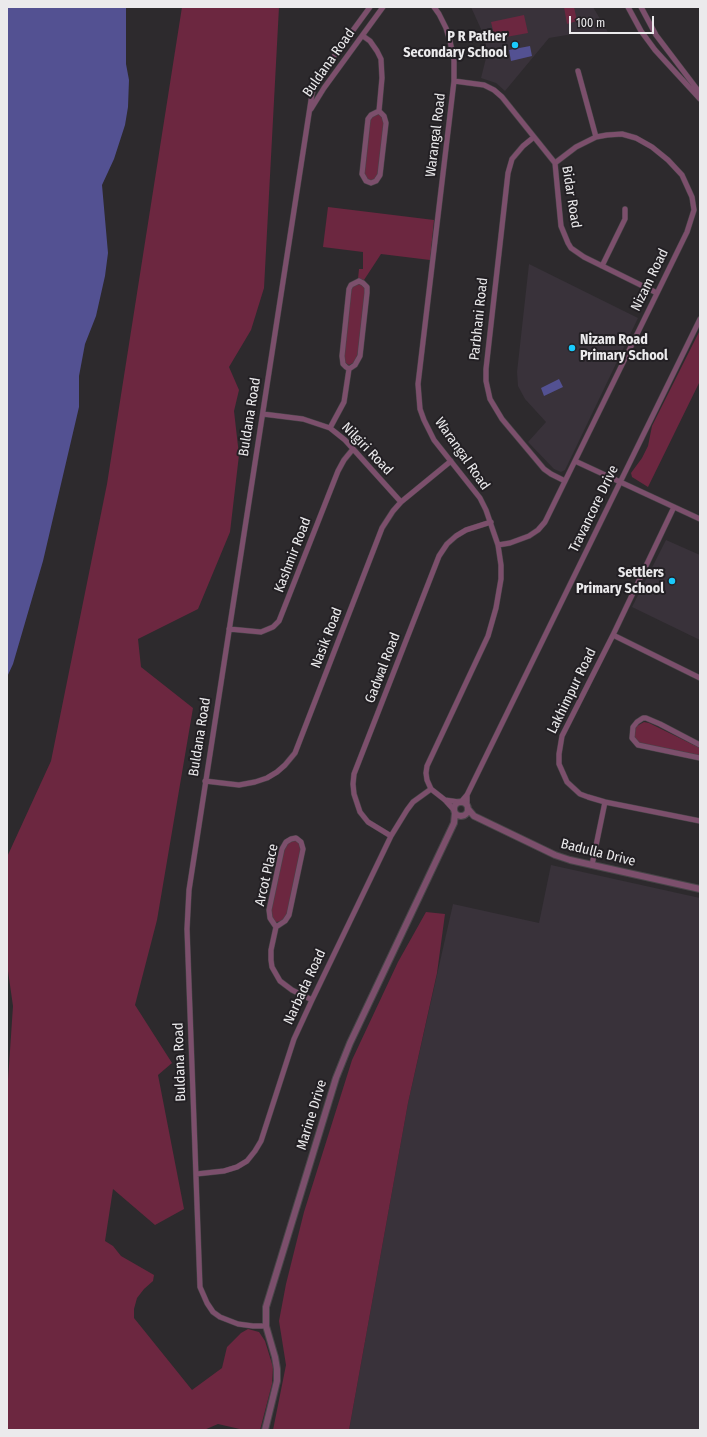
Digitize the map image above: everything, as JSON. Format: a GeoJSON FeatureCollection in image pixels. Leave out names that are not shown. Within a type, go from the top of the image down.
{"type":"FeatureCollection","features":[{"type":"Feature","properties":{"kind":"street","name":"Buldana Road"},"geometry":{"type":"LineString","coordinates":[[266,1326],[238,1324],[220,1317],[213,1312],[202,1294],[199,1280],[187,929],[189,890],[312,94],[316,81],[370,7]]}},
{"type":"Feature","properties":{"kind":"street","name":"Buldana Road"},"geometry":{"type":"LineString","coordinates":[[310,113],[324,88],[383,7]]}},
{"type":"Feature","properties":{"kind":"street","name":"Warangal Road"},"geometry":{"type":"LineString","coordinates":[[431,789],[426,773],[430,758],[479,656],[493,620],[496,608],[501,565],[498,545],[491,522],[480,498],[434,440],[420,409],[418,384],[454,81],[454,60],[450,41],[446,28],[434,7]]}},
{"type":"Feature","properties":{"kind":"street"},"geometry":{"type":"LineString","coordinates":[[628,7],[651,46],[700,99]]}},
{"type":"Feature","properties":{"kind":"street"},"geometry":{"type":"LineString","coordinates":[[640,7],[656,35],[700,93]]}},
{"type":"Feature","properties":{"kind":"street"},"geometry":{"type":"LineString","coordinates":[[363,36],[370,41],[378,51],[381,59],[382,78],[378,111]]}},
{"type":"Feature","properties":{"kind":"street"},"geometry":{"type":"LineString","coordinates":[[578,71],[596,137]]}},
{"type":"Feature","properties":{"kind":"street","name":"Bidar Road"},"geometry":{"type":"LineString","coordinates":[[454,81],[484,85],[494,90],[502,97],[555,163],[562,226],[568,243],[576,252],[657,292]]}},
{"type":"Feature","properties":{"kind":"street"},"geometry":{"type":"LineString","coordinates":[[378,111],[384,116],[386,123],[380,175],[376,182],[371,183],[366,181],[362,174],[368,119],[370,115],[378,111]]}},
{"type":"Feature","properties":{"kind":"street","name":"Nizam Road"},"geometry":{"type":"LineString","coordinates":[[498,545],[521,540],[538,530],[545,522],[623,366],[657,292],[687,232],[692,221],[694,210],[689,188],[682,175],[668,160],[642,141],[622,134],[596,137],[576,148],[555,163]]}},
{"type":"Feature","properties":{"kind":"street","name":"Parbhani Road"},"geometry":{"type":"LineString","coordinates":[[534,137],[512,158],[508,173],[486,369],[486,381],[490,399],[502,419],[544,469],[566,481]]}},
{"type":"Feature","properties":{"kind":"street"},"geometry":{"type":"LineString","coordinates":[[602,266],[625,219],[626,209]]}},
{"type":"Feature","properties":{"kind":"street"},"geometry":{"type":"LineString","coordinates":[[330,428],[344,402],[349,369],[358,361],[362,340],[367,287],[359,281],[351,285],[349,289],[342,348],[342,360],[349,369]]}},
{"type":"Feature","properties":{"kind":"street","name":"Travancore Drive"},"geometry":{"type":"LineString","coordinates":[[464,804],[467,795],[700,319]]}},
{"type":"Feature","properties":{"kind":"street","name":"Nilgiri Road"},"geometry":{"type":"LineString","coordinates":[[263,414],[303,419],[330,428],[353,449],[401,502]]}},
{"type":"Feature","properties":{"kind":"street","name":"Kashmir Road"},"geometry":{"type":"LineString","coordinates":[[229,629],[261,632],[273,627],[279,621],[338,471],[344,460],[353,449]]}},
{"type":"Feature","properties":{"kind":"street","name":"Nasik Road"},"geometry":{"type":"LineString","coordinates":[[205,781],[239,785],[255,782],[267,778],[277,772],[295,753],[379,536],[387,520],[401,502],[450,461]]}},
{"type":"Feature","properties":{"kind":"street"},"geometry":{"type":"LineString","coordinates":[[575,461],[700,520]]}},
{"type":"Feature","properties":{"kind":"street","name":"Lakhimpur Road"},"geometry":{"type":"LineString","coordinates":[[674,507],[613,635],[562,736],[559,764],[570,785],[580,794],[605,802],[700,821]]}},
{"type":"Feature","properties":{"kind":"street","name":"Gadwal Road"},"geometry":{"type":"LineString","coordinates":[[392,836],[368,822],[360,812],[354,794],[354,774],[439,556],[447,544],[456,536],[466,530],[491,522]]}},
{"type":"Feature","properties":{"kind":"street"},"geometry":{"type":"LineString","coordinates":[[613,635],[700,678]]}},
{"type":"Feature","properties":{"kind":"street"},"geometry":{"type":"LineString","coordinates":[[700,745],[646,718],[642,718],[633,727],[632,738],[638,745],[700,758]]}},
{"type":"Feature","properties":{"kind":"street"},"geometry":{"type":"LineString","coordinates":[[431,789],[445,800],[454,811],[463,816]]}},
{"type":"Feature","properties":{"kind":"street","name":"Narbada Road"},"geometry":{"type":"LineString","coordinates":[[196,1174],[224,1171],[237,1167],[247,1161],[255,1151],[261,1141],[294,1039],[312,1000],[406,810],[413,802],[431,789]]}},
{"type":"Feature","properties":{"kind":"street"},"geometry":{"type":"LineString","coordinates":[[445,800],[464,804]]}},
{"type":"Feature","properties":{"kind":"street"},"geometry":{"type":"LineString","coordinates":[[592,865],[605,802]]}},
{"type":"Feature","properties":{"kind":"street"},"geometry":{"type":"LineString","coordinates":[[454,811],[456,804],[464,804]]}},
{"type":"Feature","properties":{"kind":"street","name":"Marine Drive"},"geometry":{"type":"LineString","coordinates":[[454,823],[466,814],[464,804]]}},
{"type":"Feature","properties":{"kind":"street","name":"Badulla Drive"},"geometry":{"type":"LineString","coordinates":[[464,804],[474,816],[554,855],[570,860],[700,889]]}},
{"type":"Feature","properties":{"kind":"street","name":"Marine Drive"},"geometry":{"type":"LineString","coordinates":[[265,1430],[277,1381],[275,1357],[266,1326],[266,1312],[270,1293],[336,1078],[350,1043],[454,823],[454,811]]}},
{"type":"Feature","properties":{"kind":"street","name":"Badulla Drive"},"geometry":{"type":"LineString","coordinates":[[463,816],[474,816]]}},
{"type":"Feature","properties":{"kind":"street","name":"Arcot Place"},"geometry":{"type":"LineString","coordinates":[[296,838],[301,842],[303,849],[289,915],[285,921],[276,927],[270,918],[269,910],[282,850],[286,842],[296,838]]}},
{"type":"Feature","properties":{"kind":"street"},"geometry":{"type":"LineString","coordinates":[[276,927],[271,950],[271,960],[276,975],[285,986],[312,1000]]}},
{"type":"Feature","properties":{"kind":"shaded area"},"geometry":{"type":"Polygon","coordinates":[[[7,7],[126,7],[126,64],[129,80],[128,107],[125,125],[114,159],[102,185],[108,253],[105,276],[96,316],[85,344],[79,376],[79,407],[43,561],[13,664],[7,677],[7,7]]]}},
{"type":"Feature","properties":{"kind":"shaded area"},"geometry":{"type":"Polygon","coordinates":[[[182,7],[279,7],[264,288],[251,330],[229,367],[239,390],[234,411],[239,455],[230,532],[198,609],[138,639],[141,667],[193,708],[157,920],[135,1005],[172,1063],[158,1075],[184,1209],[155,1225],[113,1189],[105,1241],[113,1246],[121,1256],[154,1275],[153,1281],[137,1298],[134,1309],[134,1318],[192,1390],[222,1368],[227,1347],[241,1333],[248,1329],[259,1332],[265,1341],[273,1367],[272,1384],[260,1430],[244,1430],[218,1424],[204,1430],[7,1430],[7,1095],[13,1006],[7,964],[7,857],[51,761],[107,484],[182,7]]]}},
{"type":"Feature","properties":{"kind":"shaded area","name":"P R Pather Secondary School"},"geometry":{"type":"Polygon","coordinates":[[[471,7],[593,7],[609,34],[573,34],[549,38],[505,91],[496,83],[481,78],[487,54],[485,38],[471,7]]]}},
{"type":"Feature","properties":{"kind":"shaded area"},"geometry":{"type":"Polygon","coordinates":[[[564,7],[574,7],[577,21],[567,24],[564,7]]]}},
{"type":"Feature","properties":{"kind":"shaded area"},"geometry":{"type":"Polygon","coordinates":[[[524,15],[528,33],[495,39],[491,22],[524,15]]]}},
{"type":"Feature","properties":{"kind":"shaded area"},"geometry":{"type":"Polygon","coordinates":[[[530,46],[532,56],[511,61],[509,50],[530,46]]]}},
{"type":"Feature","properties":{"kind":"shaded area"},"geometry":{"type":"Polygon","coordinates":[[[376,114],[379,114],[384,120],[378,174],[373,181],[368,180],[364,174],[370,120],[376,114]]]}},
{"type":"Feature","properties":{"kind":"shaded area"},"geometry":{"type":"Polygon","coordinates":[[[328,207],[434,220],[430,260],[381,254],[364,280],[358,279],[359,269],[363,269],[363,252],[323,247],[328,207]]]}},
{"type":"Feature","properties":{"kind":"shaded area","name":"Nizam Road Primary School"},"geometry":{"type":"Polygon","coordinates":[[[529,264],[638,318],[565,470],[561,472],[554,469],[528,442],[546,422],[525,399],[518,386],[517,372],[529,264]]]}},
{"type":"Feature","properties":{"kind":"shaded area"},"geometry":{"type":"Polygon","coordinates":[[[356,283],[363,285],[365,289],[358,352],[355,362],[349,365],[344,362],[344,352],[350,290],[356,283]]]}},
{"type":"Feature","properties":{"kind":"shaded area"},"geometry":{"type":"Polygon","coordinates":[[[700,330],[700,381],[648,487],[632,477],[631,473],[642,458],[648,446],[652,426],[700,330]]]}},
{"type":"Feature","properties":{"kind":"shaded area"},"geometry":{"type":"Polygon","coordinates":[[[559,379],[563,387],[544,396],[541,388],[559,379]]]}},
{"type":"Feature","properties":{"kind":"shaded area","name":"Settlers Primary School"},"geometry":{"type":"Polygon","coordinates":[[[666,540],[700,555],[700,640],[632,607],[666,540]]]}},
{"type":"Feature","properties":{"kind":"shaded area"},"geometry":{"type":"Polygon","coordinates":[[[644,722],[700,748],[700,756],[640,743],[634,738],[635,729],[644,722]]]}},
{"type":"Feature","properties":{"kind":"shaded area"},"geometry":{"type":"Polygon","coordinates":[[[297,840],[301,847],[287,913],[283,921],[276,922],[273,921],[270,910],[283,853],[289,841],[297,840]]]}},
{"type":"Feature","properties":{"kind":"shaded area"},"geometry":{"type":"Polygon","coordinates":[[[551,865],[700,898],[700,1430],[349,1430],[408,1103],[453,904],[539,923],[551,865]]]}},
{"type":"Feature","properties":{"kind":"shaded area"},"geometry":{"type":"Polygon","coordinates":[[[426,912],[445,914],[437,973],[408,1103],[349,1430],[273,1430],[286,1365],[279,1321],[286,1284],[304,1212],[352,1060],[398,962],[426,912]]]}},
{"type":"Feature","properties":{"kind":"place","name":"P R Pather Secondary School"},"geometry":{"type":"Point","coordinates":[515,45]}},
{"type":"Feature","properties":{"kind":"place","name":"Nizam Road Primary School"},"geometry":{"type":"Point","coordinates":[572,348]}},
{"type":"Feature","properties":{"kind":"place","name":"Settlers Primary School"},"geometry":{"type":"Point","coordinates":[672,581]}}]}
